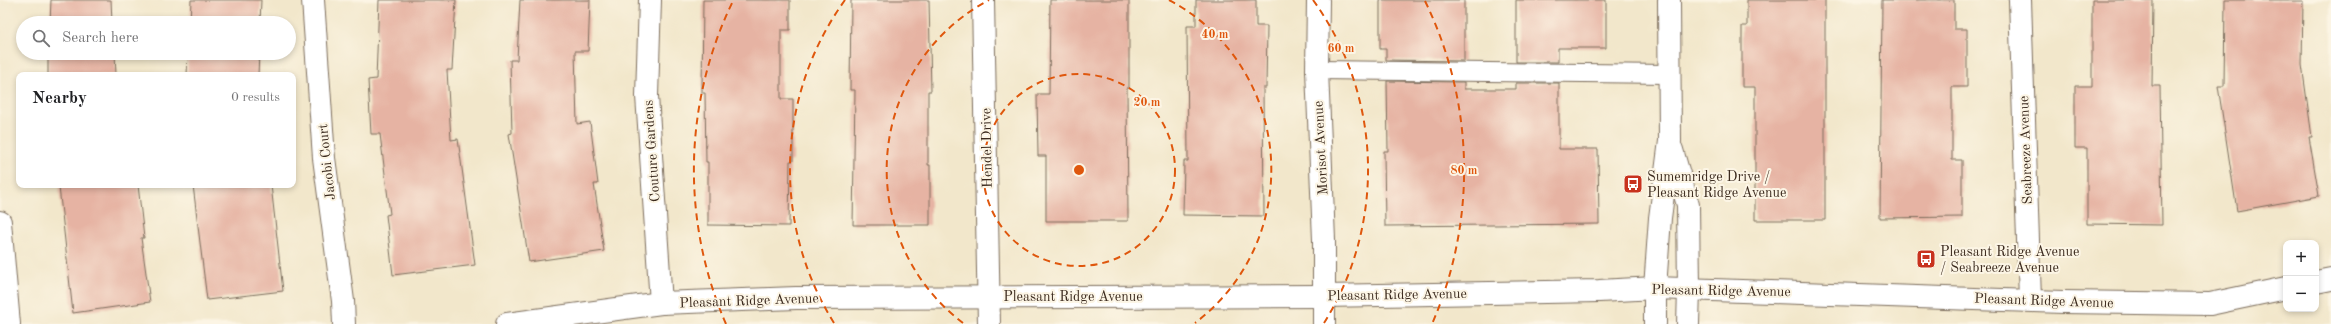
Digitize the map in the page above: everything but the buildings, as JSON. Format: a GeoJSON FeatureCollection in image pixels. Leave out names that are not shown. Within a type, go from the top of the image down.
{"type":"FeatureCollection","features":[{"type":"Feature","properties":{"kind":"street","name":"Jacobi Court"},"geometry":{"type":"LineString","coordinates":[[313,0],[324,158],[343,301],[344,324]]}},
{"type":"Feature","properties":{"kind":"street","name":"Couture Gardens"},"geometry":{"type":"LineString","coordinates":[[650,0],[647,96],[661,303]]}},
{"type":"Feature","properties":{"kind":"street","name":"Hendel Drive"},"geometry":{"type":"LineString","coordinates":[[983,0],[989,324]]}},
{"type":"Feature","properties":{"kind":"street","name":"Morisot Avenue"},"geometry":{"type":"LineString","coordinates":[[1318,0],[1317,70],[1324,240],[1324,324]]}},
{"type":"Feature","properties":{"kind":"street"},"geometry":{"type":"LineString","coordinates":[[1655,324],[1655,288],[1660,218],[1670,141],[1669,0]]}},
{"type":"Feature","properties":{"kind":"street","name":"Seabreeze Avenue"},"geometry":{"type":"LineString","coordinates":[[2020,0],[2030,300]]}},
{"type":"Feature","properties":{"kind":"street"},"geometry":{"type":"LineString","coordinates":[[1670,141],[1688,205],[1688,324]]}},
{"type":"Feature","properties":{"kind":"street"},"geometry":{"type":"LineString","coordinates":[[0,222],[9,324]]}},
{"type":"Feature","properties":{"kind":"street"},"geometry":{"type":"LineString","coordinates":[[2319,281],[2331,279]]}},
{"type":"Feature","properties":{"kind":"street","name":"Pleasant Ridge Avenue"},"geometry":{"type":"LineString","coordinates":[[507,324],[661,303],[796,298],[989,296],[1323,296],[1599,291],[1655,288],[2210,304],[2283,289]]}},
{"type":"Feature","properties":{"kind":"lane"},"geometry":{"type":"LineString","coordinates":[[1317,70],[1669,74]]}},
{"type":"Feature","properties":{"kind":"place","name":"Sumemridge Drive / Pleasant Ridge Avenue"},"geometry":{"type":"Point","coordinates":[1633,184]}},
{"type":"Feature","properties":{"kind":"place","name":"Pleasant Ridge Avenue / Seabreeze Avenue"},"geometry":{"type":"Point","coordinates":[1926,259]}}]}
